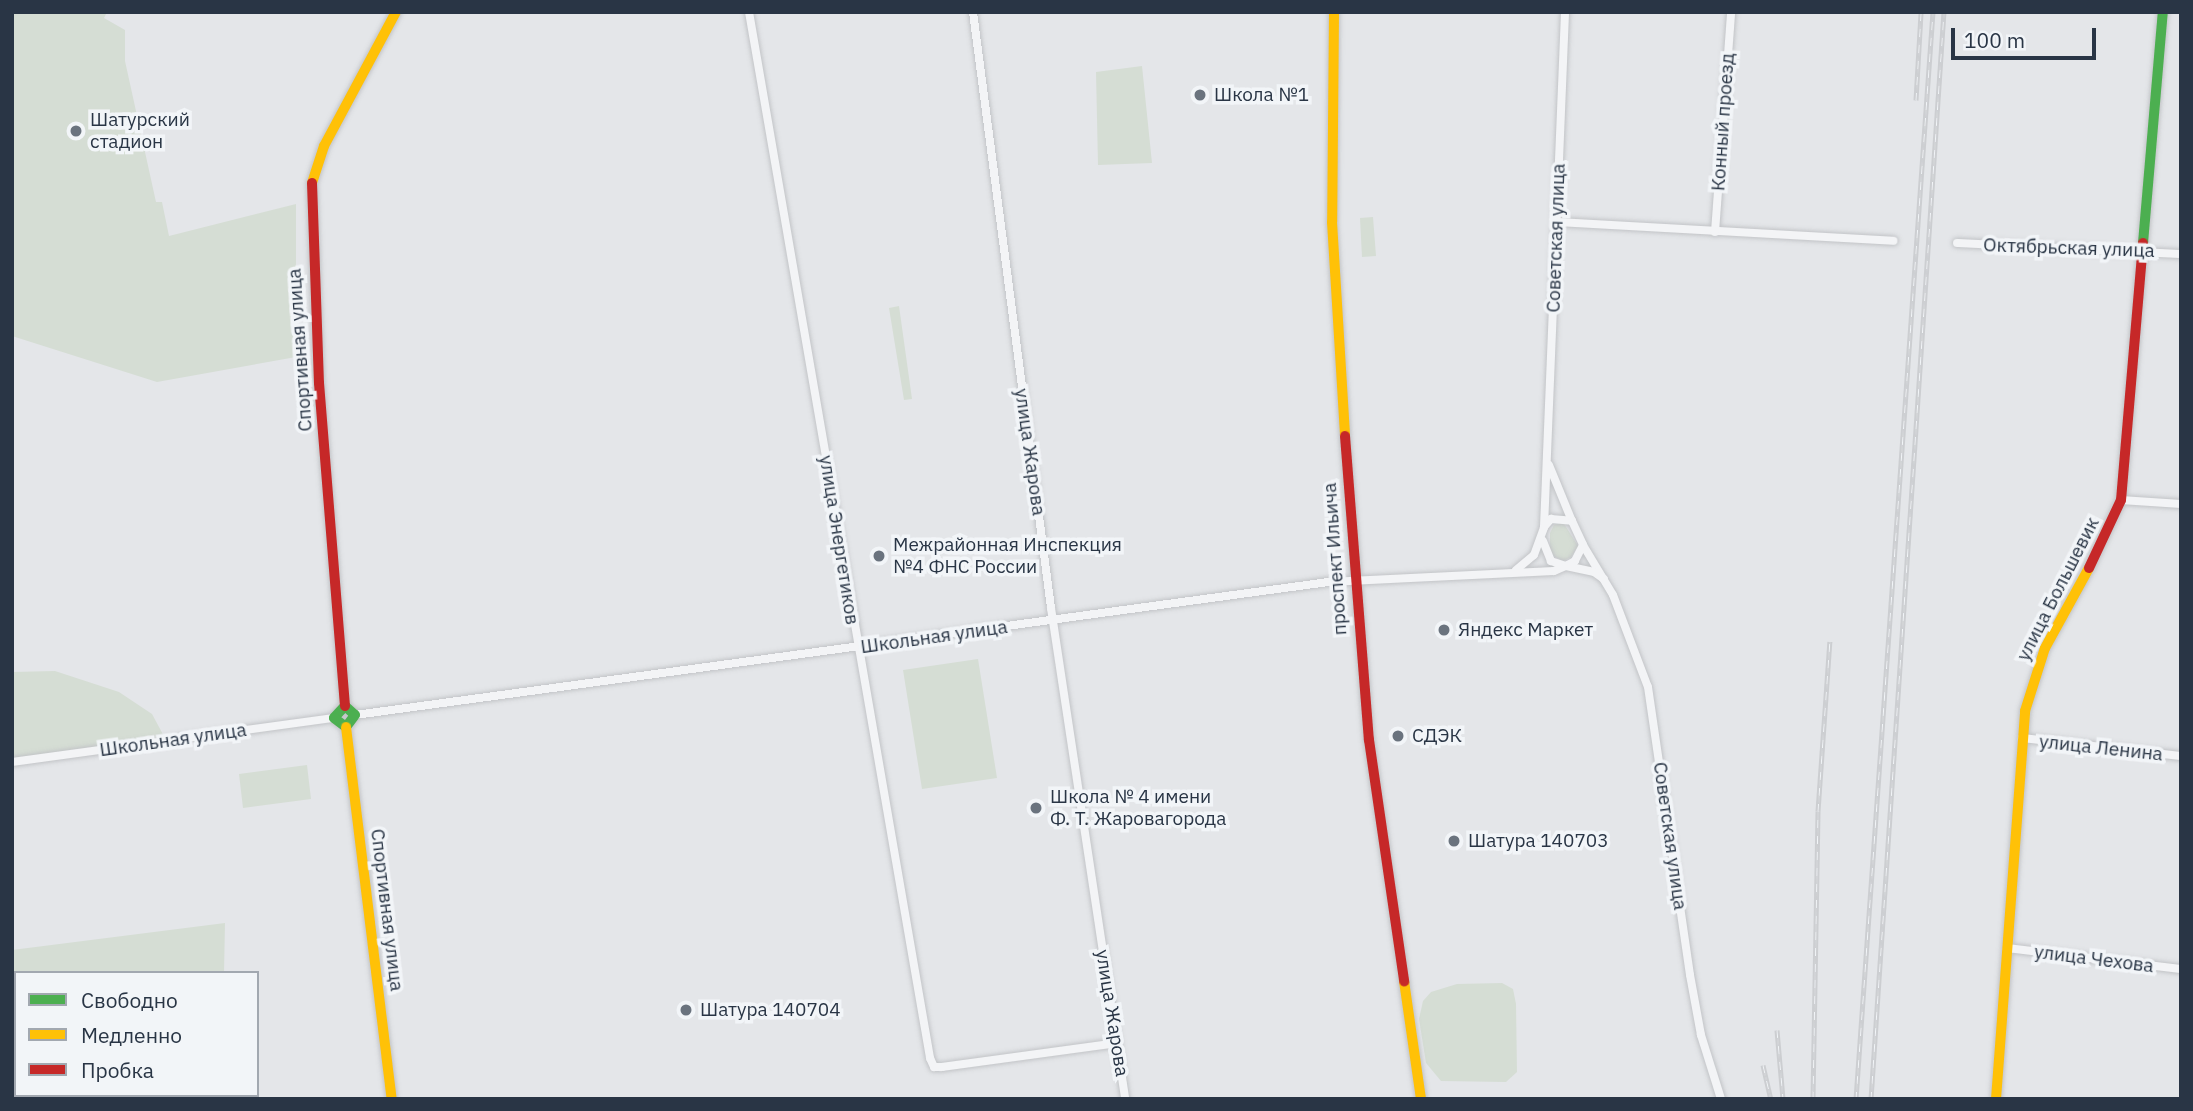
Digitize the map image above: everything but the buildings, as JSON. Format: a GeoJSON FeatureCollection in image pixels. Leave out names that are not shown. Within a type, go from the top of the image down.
{"type":"FeatureCollection","features":[{"type":"Feature","properties":{"kind":"street","name":"Спортивная улица"},"geometry":{"type":"LineString","coordinates":[[345,706],[319,383],[311,186],[324,146],[396,12]]}},
{"type":"Feature","properties":{"kind":"street","name":"улица Энергетиков"},"geometry":{"type":"LineString","coordinates":[[750,12],[857,648],[934,1067],[1117,1042]]}},
{"type":"Feature","properties":{"kind":"street","name":"улица Жарова"},"geometry":{"type":"LineString","coordinates":[[974,12],[1053,619],[1125,1099]]}},
{"type":"Feature","properties":{"kind":"street","name":"проспект Ильича"},"geometry":{"type":"LineString","coordinates":[[1334,12],[1332,222],[1353,580],[1369,740],[1422,1099]]}},
{"type":"Feature","properties":{"kind":"street","name":"Советская улица"},"geometry":{"type":"LineString","coordinates":[[1544,527],[1564,12]]}},
{"type":"Feature","properties":{"kind":"street","name":"Конный проезд"},"geometry":{"type":"LineString","coordinates":[[1715,232],[1731,12]]}},
{"type":"Feature","properties":{"kind":"street","name":"улица Большевик"},"geometry":{"type":"LineString","coordinates":[[1996,1099],[2022,738],[2032,682],[2045,648],[2109,532],[2120,500],[2162,12]]}},
{"type":"Feature","properties":{"kind":"street"},"geometry":{"type":"LineString","coordinates":[[1557,222],[1893,241]]}},
{"type":"Feature","properties":{"kind":"street","name":"Октябрьская улица"},"geometry":{"type":"LineString","coordinates":[[1957,243],[2181,254]]}},
{"type":"Feature","properties":{"kind":"street","name":"Советская улица"},"geometry":{"type":"LineString","coordinates":[[1548,463],[1572,521]]}},
{"type":"Feature","properties":{"kind":"street"},"geometry":{"type":"LineString","coordinates":[[2120,500],[2181,503]]}},
{"type":"Feature","properties":{"kind":"street"},"geometry":{"type":"LineString","coordinates":[[1566,566],[1576,561],[1583,545],[1572,521],[1559,517],[1544,527],[1543,541],[1551,561],[1566,566],[1594,572],[1604,579]]}},
{"type":"Feature","properties":{"kind":"street"},"geometry":{"type":"LineString","coordinates":[[1514,571],[1527,564],[1543,541]]}},
{"type":"Feature","properties":{"kind":"street","name":"Советская улица"},"geometry":{"type":"LineString","coordinates":[[1583,545],[1604,579],[1648,687],[1690,975],[1701,1035],[1721,1099]]}},
{"type":"Feature","properties":{"kind":"street","name":"Школьная улица"},"geometry":{"type":"LineString","coordinates":[[355,715],[1353,580],[1566,566]]}},
{"type":"Feature","properties":{"kind":"street"},"geometry":{"type":"LineString","coordinates":[[345,706],[355,715],[346,727],[334,718],[338,707],[345,706]]}},
{"type":"Feature","properties":{"kind":"street","name":"Школьная улица"},"geometry":{"type":"LineString","coordinates":[[12,762],[334,718]]}},
{"type":"Feature","properties":{"kind":"street","name":"Спортивная улица"},"geometry":{"type":"LineString","coordinates":[[346,727],[392,1099]]}},
{"type":"Feature","properties":{"kind":"street","name":"улица Ленина"},"geometry":{"type":"LineString","coordinates":[[2022,738],[2181,756]]}},
{"type":"Feature","properties":{"kind":"street","name":"улица Чехова"},"geometry":{"type":"LineString","coordinates":[[2007,948],[2181,969]]}},
{"type":"Feature","properties":{"kind":"shaded area","name":"Шатурский стадион"},"geometry":{"type":"Polygon","coordinates":[[[12,12],[107,12],[104,18],[125,30],[125,61],[156,202],[162,202],[169,236],[296,204],[296,357],[157,382],[12,336],[12,12]]]}},
{"type":"Feature","properties":{"kind":"shaded area"},"geometry":{"type":"Polygon","coordinates":[[[1142,66],[1152,163],[1098,165],[1096,72],[1142,66]]]}},
{"type":"Feature","properties":{"kind":"shaded area"},"geometry":{"type":"Polygon","coordinates":[[[1373,217],[1376,256],[1362,257],[1360,218],[1373,217]]]}},
{"type":"Feature","properties":{"kind":"shaded area"},"geometry":{"type":"Polygon","coordinates":[[[899,306],[912,399],[904,400],[889,308],[899,306]]]}},
{"type":"Feature","properties":{"kind":"shaded area"},"geometry":{"type":"Polygon","coordinates":[[[1563,522],[1578,546],[1571,557],[1563,561],[1550,554],[1550,533],[1554,525],[1563,522]]]}},
{"type":"Feature","properties":{"kind":"shaded area"},"geometry":{"type":"Polygon","coordinates":[[[978,659],[997,778],[922,789],[903,670],[978,659]]]}},
{"type":"Feature","properties":{"kind":"shaded area"},"geometry":{"type":"Polygon","coordinates":[[[55,671],[119,692],[152,714],[166,740],[12,762],[12,672],[55,671]]]}},
{"type":"Feature","properties":{"kind":"shaded area"},"geometry":{"type":"Polygon","coordinates":[[[307,765],[311,799],[243,808],[239,774],[307,765]]]}},
{"type":"Feature","properties":{"kind":"shaded area"},"geometry":{"type":"Polygon","coordinates":[[[225,923],[224,971],[14,971],[14,1097],[245,1099],[12,1099],[12,950],[225,923]]]}},
{"type":"Feature","properties":{"kind":"shaded area"},"geometry":{"type":"Polygon","coordinates":[[[1502,983],[1513,989],[1516,1004],[1517,1072],[1506,1082],[1441,1081],[1426,1063],[1419,1019],[1423,1001],[1431,992],[1457,984],[1502,983]]]}},
{"type":"Feature","properties":{"kind":"railway"},"geometry":{"type":"LineString","coordinates":[[1916,100],[1921,12]]}},
{"type":"Feature","properties":{"kind":"railway"},"geometry":{"type":"LineString","coordinates":[[1856,1099],[1933,12]]}},
{"type":"Feature","properties":{"kind":"railway"},"geometry":{"type":"LineString","coordinates":[[1871,1099],[1944,12]]}},
{"type":"Feature","properties":{"kind":"railway"},"geometry":{"type":"LineString","coordinates":[[1813,1099],[1818,811],[1830,641]]}},
{"type":"Feature","properties":{"kind":"railway"},"geometry":{"type":"LineString","coordinates":[[1777,1030],[1783,1099]]}},
{"type":"Feature","properties":{"kind":"railway"},"geometry":{"type":"LineString","coordinates":[[1763,1065],[1771,1099]]}},
{"type":"Feature","properties":{"kind":"traffic: fast"},"geometry":{"type":"LineString","coordinates":[[2143,243],[2163,12]]}},
{"type":"Feature","properties":{"kind":"traffic: fast"},"geometry":{"type":"LineString","coordinates":[[345,706],[334,718],[346,727]]}},
{"type":"Feature","properties":{"kind":"traffic: fast"},"geometry":{"type":"LineString","coordinates":[[345,706],[355,715],[346,727]]}},
{"type":"Feature","properties":{"kind":"traffic: slow"},"geometry":{"type":"LineString","coordinates":[[312,183],[324,146],[396,12]]}},
{"type":"Feature","properties":{"kind":"traffic: slow"},"geometry":{"type":"LineString","coordinates":[[1334,12],[1332,222],[1345,436]]}},
{"type":"Feature","properties":{"kind":"traffic: slow"},"geometry":{"type":"LineString","coordinates":[[1996,1099],[2025,711],[2045,648],[2089,568]]}},
{"type":"Feature","properties":{"kind":"traffic: slow"},"geometry":{"type":"LineString","coordinates":[[346,727],[392,1099]]}},
{"type":"Feature","properties":{"kind":"traffic: slow"},"geometry":{"type":"LineString","coordinates":[[1404,981],[1421,1099]]}},
{"type":"Feature","properties":{"kind":"traffic: jam"},"geometry":{"type":"LineString","coordinates":[[312,183],[319,383],[345,706]]}},
{"type":"Feature","properties":{"kind":"traffic: jam"},"geometry":{"type":"LineString","coordinates":[[2089,568],[2121,500],[2143,243]]}},
{"type":"Feature","properties":{"kind":"traffic: jam"},"geometry":{"type":"LineString","coordinates":[[1345,436],[1369,740],[1404,981]]}},
{"type":"Feature","properties":{"kind":"place","name":"Школа №1"},"geometry":{"type":"Point","coordinates":[1200,95]}},
{"type":"Feature","properties":{"kind":"place","name":"Шатурский стадион"},"geometry":{"type":"Point","coordinates":[76,131]}},
{"type":"Feature","properties":{"kind":"place","name":"Межрайонная Инспекция №4 ФНС России"},"geometry":{"type":"Point","coordinates":[879,556]}},
{"type":"Feature","properties":{"kind":"place","name":"Яндекс Маркет"},"geometry":{"type":"Point","coordinates":[1444,630]}},
{"type":"Feature","properties":{"kind":"place","name":"СДЭК"},"geometry":{"type":"Point","coordinates":[1398,736]}},
{"type":"Feature","properties":{"kind":"place","name":"Школа № 4 имени Ф. Т. Жаровагорода"},"geometry":{"type":"Point","coordinates":[1036,808]}},
{"type":"Feature","properties":{"kind":"place","name":"Шатура 140703"},"geometry":{"type":"Point","coordinates":[1454,841]}},
{"type":"Feature","properties":{"kind":"place","name":"Шатура 140704"},"geometry":{"type":"Point","coordinates":[686,1010]}}]}
